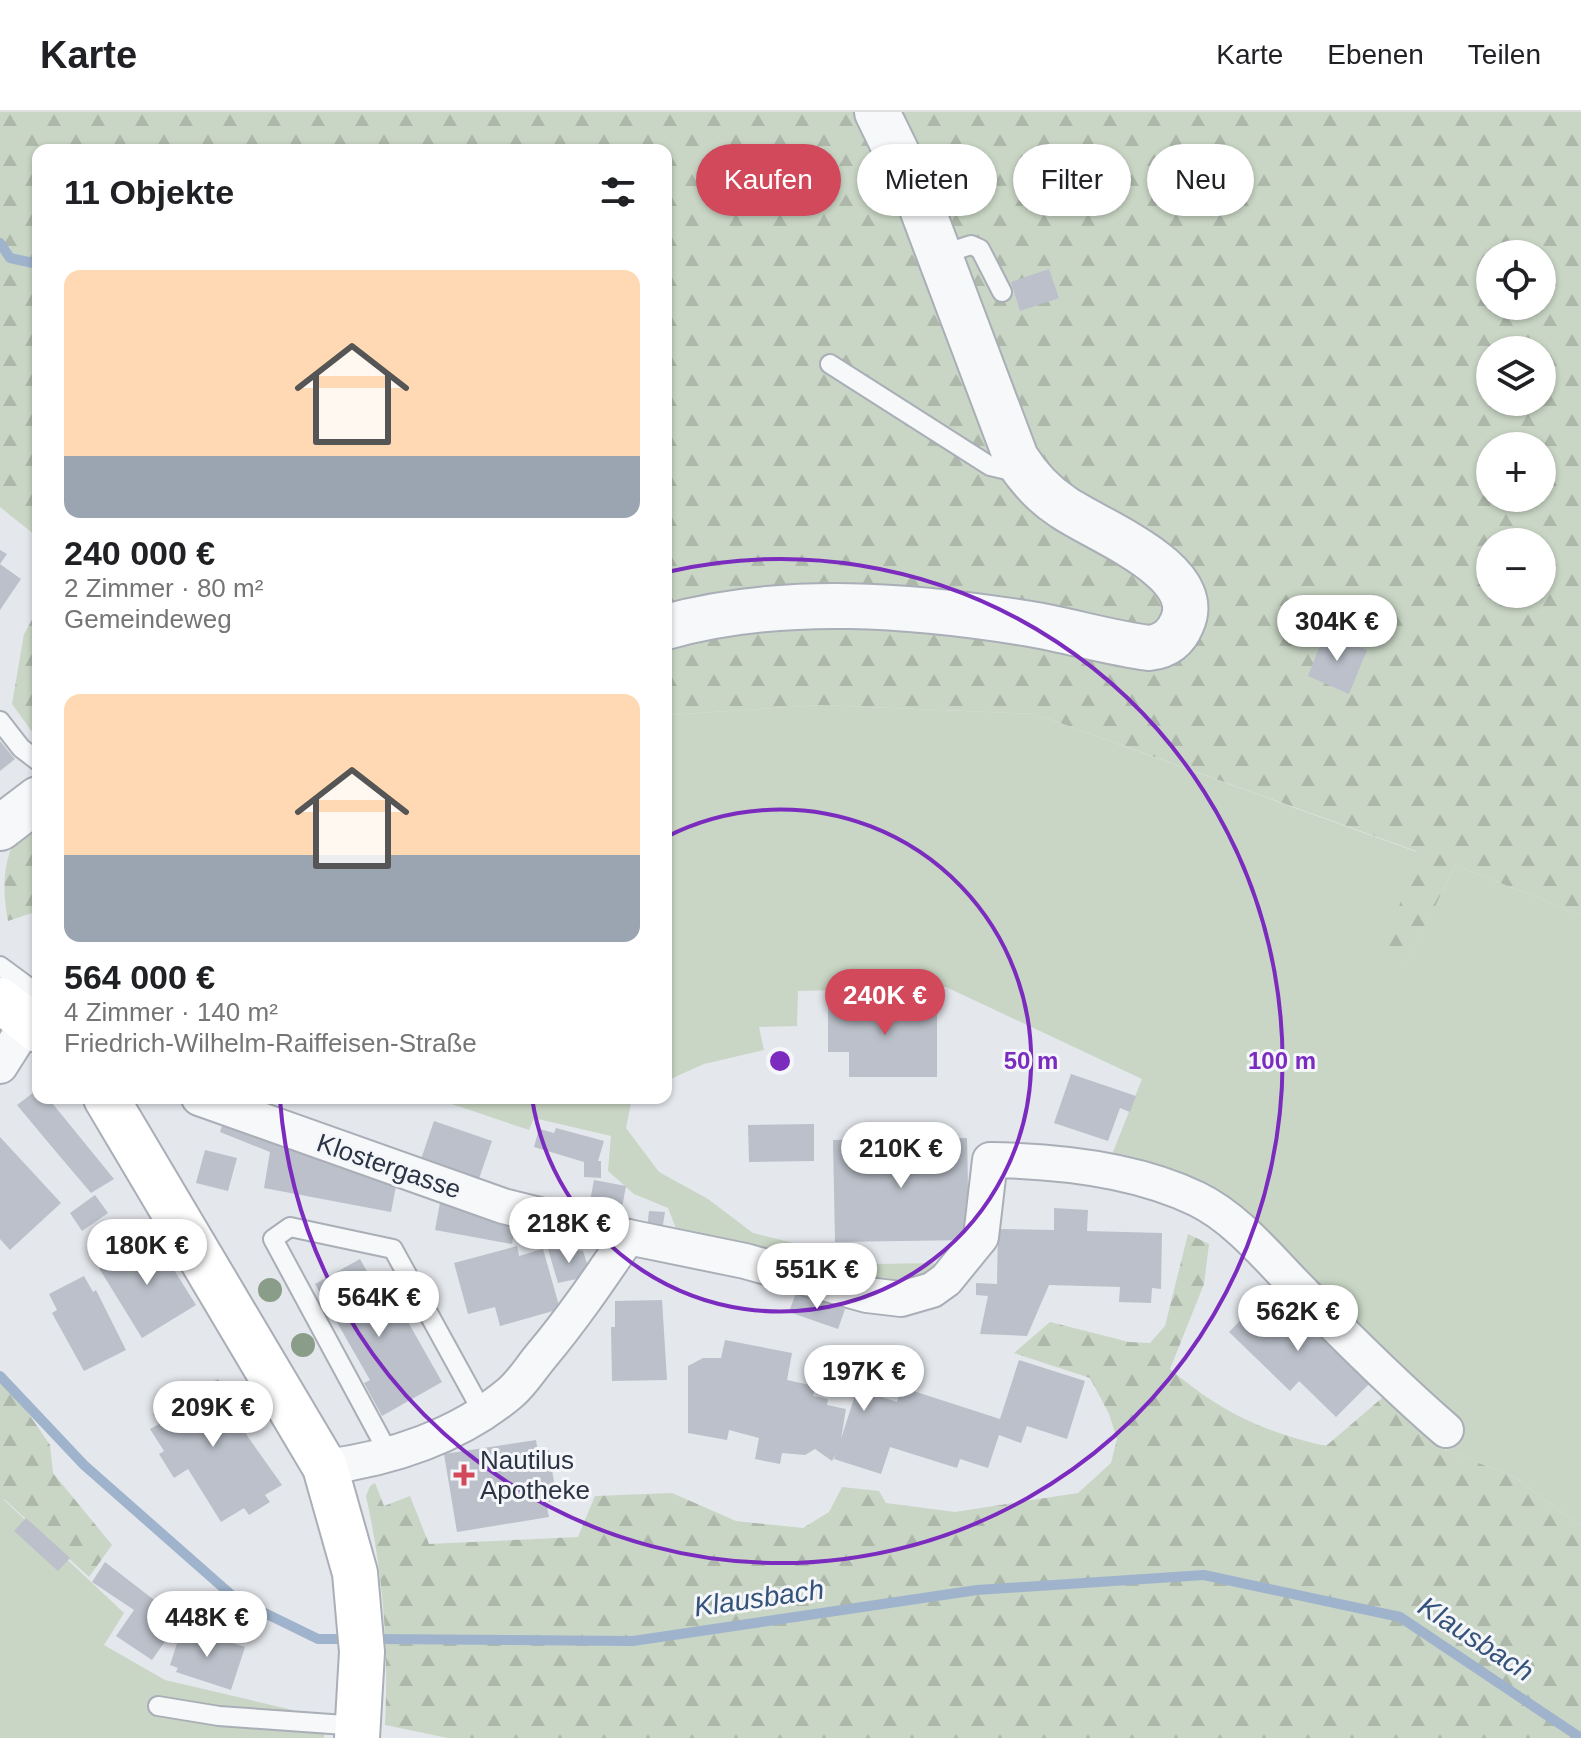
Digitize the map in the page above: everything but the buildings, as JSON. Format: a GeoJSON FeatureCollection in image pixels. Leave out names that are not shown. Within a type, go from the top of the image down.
{"type":"FeatureCollection","features":[{"type":"Feature","properties":{"kind":"main road"},"geometry":{"type":"LineString","coordinates":[[110,1104],[325,1467],[355,1573],[362,1652],[359,1721]]}},
{"type":"Feature","properties":{"kind":"street"},"geometry":{"type":"LineString","coordinates":[[672,625],[729,611],[810,607],[973,617],[1149,648],[1167,643],[1179,630],[1186,611],[1184,594],[1176,579],[1136,550],[1061,506],[1027,475],[1006,439],[915,190],[877,112]]}},
{"type":"Feature","properties":{"kind":"street"},"geometry":{"type":"LineString","coordinates":[[0,828],[32,804]]}},
{"type":"Feature","properties":{"kind":"street"},"geometry":{"type":"LineString","coordinates":[[0,1066],[26,1011]]}},
{"type":"Feature","properties":{"kind":"street","name":"Klostergasse"},"geometry":{"type":"LineString","coordinates":[[216,1104],[503,1206],[628,1237],[745,1261],[867,1295],[901,1299],[932,1290],[946,1280],[981,1237],[990,1160],[1047,1161],[1137,1178],[1199,1200],[1246,1235],[1389,1381],[1446,1430]]}},
{"type":"Feature","properties":{"kind":"street"},"geometry":{"type":"LineString","coordinates":[[325,1467],[389,1454],[452,1430],[511,1392],[573,1318],[628,1237]]}},
{"type":"Feature","properties":{"kind":"lane"},"geometry":{"type":"LineString","coordinates":[[940,255],[971,245],[980,249],[1002,292]]}},
{"type":"Feature","properties":{"kind":"lane"},"geometry":{"type":"LineString","coordinates":[[830,364],[990,466],[1027,475]]}},
{"type":"Feature","properties":{"kind":"lane"},"geometry":{"type":"LineString","coordinates":[[0,721],[21,748],[32,756]]}},
{"type":"Feature","properties":{"kind":"lane"},"geometry":{"type":"LineString","coordinates":[[0,966],[26,1011]]}},
{"type":"Feature","properties":{"kind":"lane"},"geometry":{"type":"LineString","coordinates":[[389,1454],[273,1239],[290,1227],[393,1249],[482,1411]]}},
{"type":"Feature","properties":{"kind":"lane"},"geometry":{"type":"LineString","coordinates":[[158,1706],[219,1716],[359,1721]]}},
{"type":"Feature","properties":{"kind":"green space"},"geometry":{"type":"Polygon","coordinates":[[[0,112],[1581,112],[1581,915],[1455,865],[1404,971],[1382,963],[1416,851],[1035,714],[821,705],[672,715],[672,144],[32,144],[32,533],[0,507],[0,112]]]}},
{"type":"Feature","properties":{"kind":"green space"},"geometry":{"type":"Polygon","coordinates":[[[32,620],[32,732],[12,704],[24,634],[32,620]]]}},
{"type":"Feature","properties":{"kind":"green space"},"geometry":{"type":"Polygon","coordinates":[[[821,705],[1035,714],[1417,852],[1383,962],[1404,970],[1455,865],[1581,915],[1581,1526],[1514,1477],[1446,1450],[1464,1429],[1400,1374],[1215,1198],[1109,1162],[1142,1079],[946,987],[798,991],[797,1026],[759,1027],[764,1050],[704,1064],[672,1078],[672,715],[821,705]]]}},
{"type":"Feature","properties":{"kind":"green space"},"geometry":{"type":"Polygon","coordinates":[[[32,817],[32,913],[8,921],[5,890],[7,861],[11,847],[32,817]]]}},
{"type":"Feature","properties":{"kind":"green space"},"geometry":{"type":"Polygon","coordinates":[[[452,1104],[631,1104],[626,1128],[659,1172],[708,1199],[753,1233],[878,1264],[933,1263],[945,1270],[894,1284],[679,1236],[668,1208],[634,1194],[608,1171],[611,1136],[534,1118],[529,1130],[452,1104]]]}},
{"type":"Feature","properties":{"kind":"green space"},"geometry":{"type":"Polygon","coordinates":[[[1188,1234],[1209,1244],[1204,1284],[1170,1369],[1189,1384],[1243,1418],[1281,1434],[1326,1446],[1389,1392],[1446,1450],[1514,1477],[1581,1526],[1581,1738],[448,1738],[385,1725],[385,1639],[381,1582],[366,1496],[370,1486],[375,1483],[384,1506],[410,1496],[429,1544],[578,1537],[595,1496],[672,1493],[736,1521],[803,1528],[829,1512],[842,1487],[879,1491],[886,1503],[955,1512],[1078,1493],[1111,1463],[1117,1439],[1109,1414],[1090,1378],[1014,1353],[1050,1322],[1129,1342],[1150,1343],[1165,1326],[1188,1234]]]}},
{"type":"Feature","properties":{"kind":"green space"},"geometry":{"type":"Polygon","coordinates":[[[0,1372],[50,1445],[53,1473],[112,1545],[89,1577],[4,1499],[0,1503],[0,1372]]]}},
{"type":"Feature","properties":{"kind":"green space"},"geometry":{"type":"Polygon","coordinates":[[[3,1499],[124,1613],[104,1645],[165,1680],[327,1718],[324,1738],[0,1738],[0,1503],[3,1499]]]}},
{"type":"Feature","properties":{"kind":"waterway"},"geometry":{"type":"LineString","coordinates":[[0,243],[10,258],[32,263]]}},
{"type":"Feature","properties":{"kind":"waterway","name":"Klausbach"},"geometry":{"type":"LineString","coordinates":[[0,1376],[84,1465],[236,1599],[318,1639],[352,1639]]}},
{"type":"Feature","properties":{"kind":"waterway","name":"Klausbach"},"geometry":{"type":"LineString","coordinates":[[372,1639],[633,1641],[977,1590],[1204,1575],[1400,1617],[1581,1738]]}},
{"type":"Feature","properties":{"kind":"place","name":"Nautilus Apotheke"},"geometry":{"type":"Point","coordinates":[464,1475]}}]}
